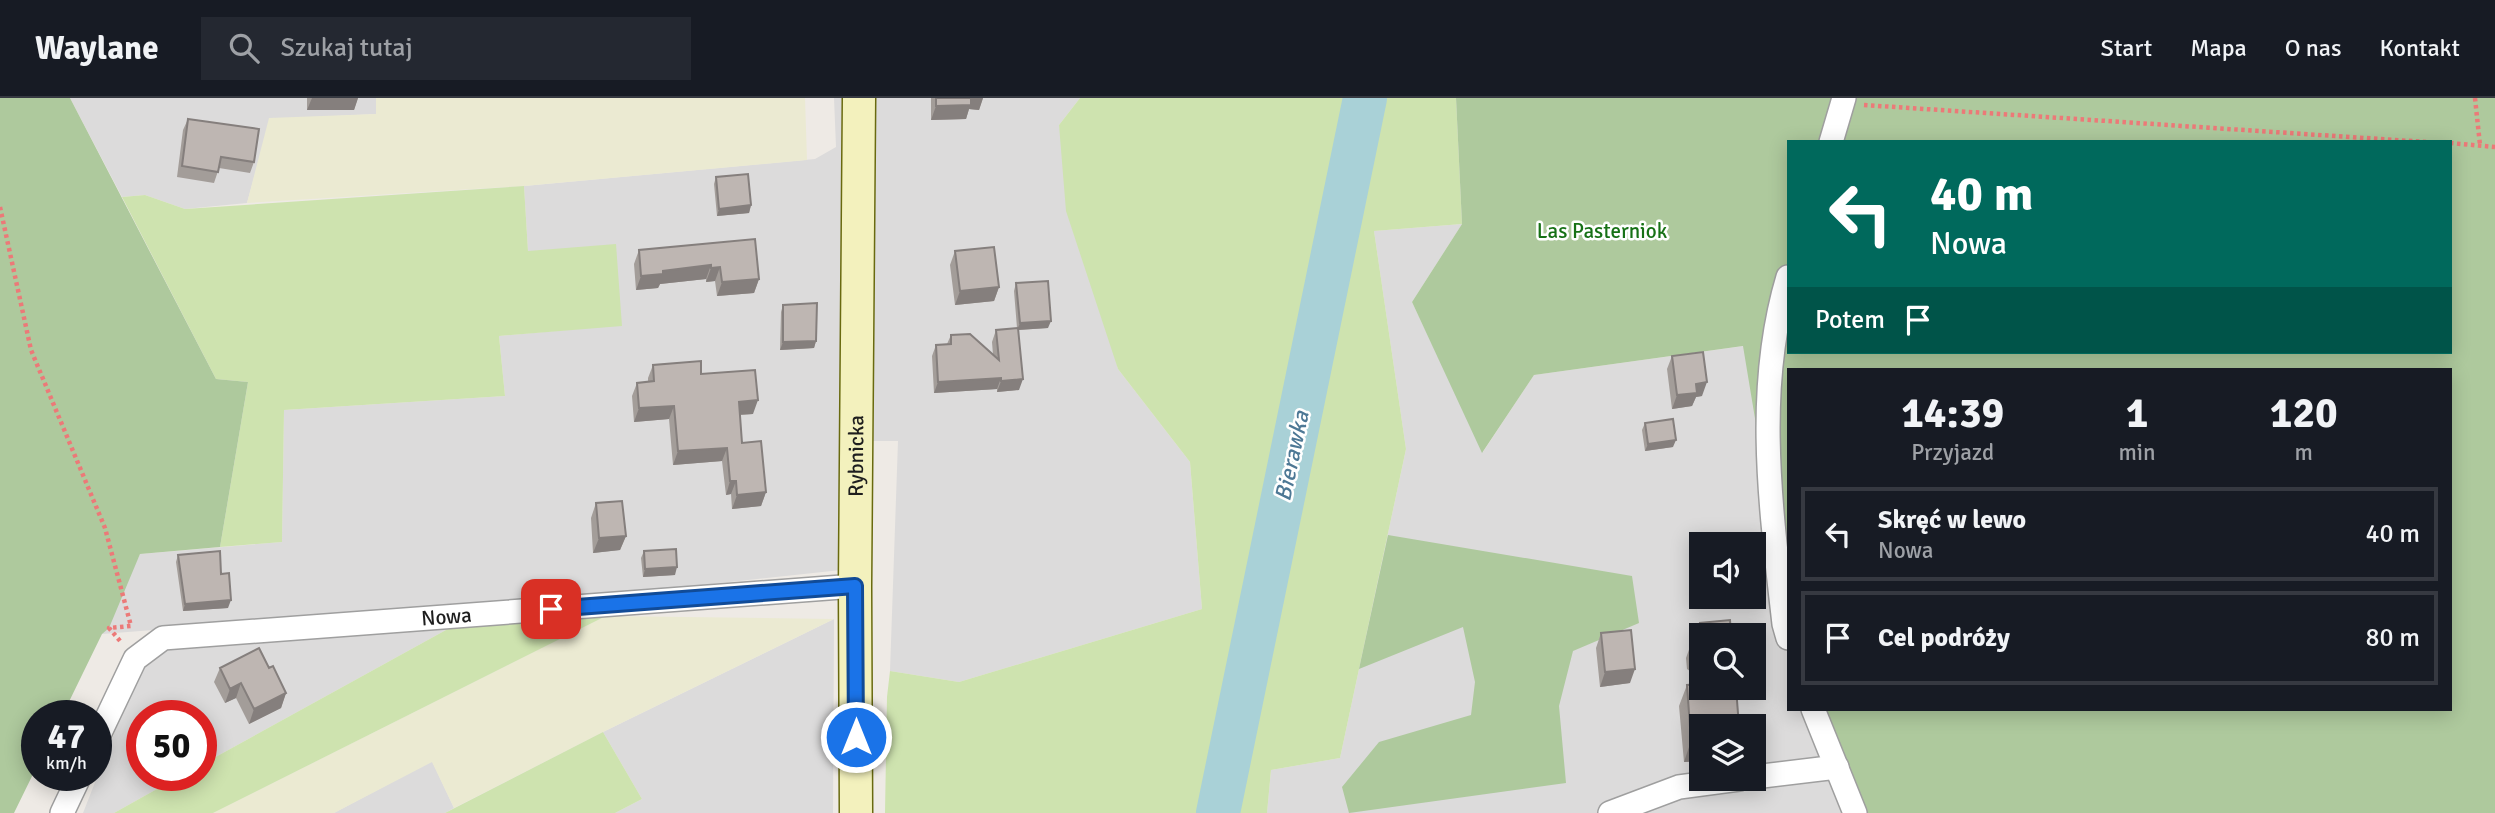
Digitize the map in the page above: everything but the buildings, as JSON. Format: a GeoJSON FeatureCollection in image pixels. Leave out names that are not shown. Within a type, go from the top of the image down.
{"type":"FeatureCollection","features":[{"type":"Feature","properties":{"kind":"main road","name":"Rybnicka"},"geometry":{"type":"LineString","coordinates":[[856,813],[859,98]]}},
{"type":"Feature","properties":{"kind":"street"},"geometry":{"type":"LineString","coordinates":[[1831,140],[1843,101]]}},
{"type":"Feature","properties":{"kind":"street"},"geometry":{"type":"LineString","coordinates":[[1787,281],[1773,341],[1768,400],[1773,527],[1787,634]]}},
{"type":"Feature","properties":{"kind":"street","name":"Nowa"},"geometry":{"type":"LineString","coordinates":[[112,707],[135,659],[163,638],[855,586]]}},
{"type":"Feature","properties":{"kind":"street"},"geometry":{"type":"LineString","coordinates":[[1814,711],[1855,813]]}},
{"type":"Feature","properties":{"kind":"street"},"geometry":{"type":"LineString","coordinates":[[1766,776],[1837,767]]}},
{"type":"Feature","properties":{"kind":"street"},"geometry":{"type":"LineString","coordinates":[[1610,813],[1689,786]]}},
{"type":"Feature","properties":{"kind":"street"},"geometry":{"type":"LineString","coordinates":[[62,813],[72,791]]}},
{"type":"Feature","properties":{"kind":"path"},"geometry":{"type":"LineString","coordinates":[[2475,98],[2480,145]]}},
{"type":"Feature","properties":{"kind":"path"},"geometry":{"type":"LineString","coordinates":[[1843,101],[1951,112],[2394,140]]}},
{"type":"Feature","properties":{"kind":"path"},"geometry":{"type":"LineString","coordinates":[[2452,143],[2495,147]]}},
{"type":"Feature","properties":{"kind":"path"},"geometry":{"type":"LineString","coordinates":[[0,206],[31,349],[105,528],[131,626],[109,628],[135,659]]}},
{"type":"Feature","properties":{"kind":"shaded area"},"geometry":{"type":"Polygon","coordinates":[[[70,98],[378,98],[377,114],[270,119],[247,203],[185,209],[145,195],[122,197],[70,98]]]}},
{"type":"Feature","properties":{"kind":"shaded area"},"geometry":{"type":"Polygon","coordinates":[[[834,98],[1080,98],[1059,125],[1118,369],[1190,462],[1202,609],[959,682],[890,671],[898,441],[843,441],[841,570],[628,593],[102,634],[140,554],[282,542],[284,410],[505,396],[499,336],[621,325],[528,251],[524,186],[815,159],[836,147],[834,98]]]}},
{"type":"Feature","properties":{"kind":"shaded area"},"geometry":{"type":"Polygon","coordinates":[[[1462,224],[1412,302],[1483,452],[1534,375],[1744,346],[1787,596],[1787,711],[1828,711],[1865,813],[1267,813],[1271,770],[1340,758],[1406,449],[1374,231],[1462,224]]]}},
{"type":"Feature","properties":{"kind":"shaded area"},"geometry":{"type":"Polygon","coordinates":[[[834,619],[833,813],[615,813],[642,799],[603,732],[834,619]]]}},
{"type":"Feature","properties":{"kind":"shaded area"},"geometry":{"type":"Polygon","coordinates":[[[455,625],[217,756],[217,700],[127,700],[141,665],[172,648],[455,625]]]}},
{"type":"Feature","properties":{"kind":"shaded area"},"geometry":{"type":"Polygon","coordinates":[[[126,703],[126,791],[153,791],[114,813],[83,813],[92,791],[112,791],[112,739],[126,703]]]}},
{"type":"Feature","properties":{"kind":"shaded area"},"geometry":{"type":"Polygon","coordinates":[[[432,761],[454,808],[445,813],[334,813],[432,761]]]}},
{"type":"Feature","properties":{"kind":"green space"},"geometry":{"type":"Polygon","coordinates":[[[0,98],[70,98],[216,379],[248,382],[220,547],[140,554],[109,628],[102,634],[70,700],[21,700],[21,791],[25,791],[14,813],[0,813],[0,98]]]}},
{"type":"Feature","properties":{"kind":"green space"},"geometry":{"type":"Polygon","coordinates":[[[376,98],[805,98],[807,160],[524,186],[247,203],[269,118],[376,114],[376,98]]]}},
{"type":"Feature","properties":{"kind":"green space"},"geometry":{"type":"Polygon","coordinates":[[[1080,98],[1456,98],[1462,224],[1374,231],[1406,449],[1340,758],[1271,770],[1267,813],[885,813],[890,671],[959,682],[1202,609],[1190,462],[1118,369],[1066,211],[1059,125],[1080,98]]]}},
{"type":"Feature","properties":{"kind":"green space","name":"Las Pasterniok"},"geometry":{"type":"Polygon","coordinates":[[[1456,98],[2495,98],[2495,813],[1865,813],[1825,711],[2452,711],[2452,368],[1787,368],[1787,598],[1743,346],[1534,375],[1482,453],[1412,302],[1462,224],[1456,98]]]}},
{"type":"Feature","properties":{"kind":"green space"},"geometry":{"type":"Polygon","coordinates":[[[524,186],[528,251],[616,244],[622,326],[499,336],[505,396],[284,410],[282,542],[220,547],[248,382],[216,379],[122,197],[145,195],[185,209],[524,186]]]}},
{"type":"Feature","properties":{"kind":"green space"},"geometry":{"type":"Polygon","coordinates":[[[1388,535],[1632,576],[1639,623],[1573,651],[1559,706],[1566,783],[1349,813],[1342,787],[1379,742],[1471,715],[1475,682],[1463,627],[1359,669],[1388,535]]]}},
{"type":"Feature","properties":{"kind":"green space"},"geometry":{"type":"Polygon","coordinates":[[[606,616],[834,619],[454,808],[432,762],[334,813],[213,813],[606,616]]]}},
{"type":"Feature","properties":{"kind":"green space"},"geometry":{"type":"Polygon","coordinates":[[[606,616],[213,813],[114,813],[153,791],[217,791],[217,756],[455,625],[606,616]]]}},
{"type":"Feature","properties":{"kind":"green space"},"geometry":{"type":"Polygon","coordinates":[[[603,732],[642,799],[615,813],[445,813],[603,732]]]}},
{"type":"Feature","properties":{"kind":"waterway","name":"Bierawka"},"geometry":{"type":"LineString","coordinates":[[1218,813],[1365,98]]}},
{"type":"Feature","properties":{"kind":"route"},"geometry":{"type":"LineString","coordinates":[[551,609],[855,586],[856,737]]}}]}
